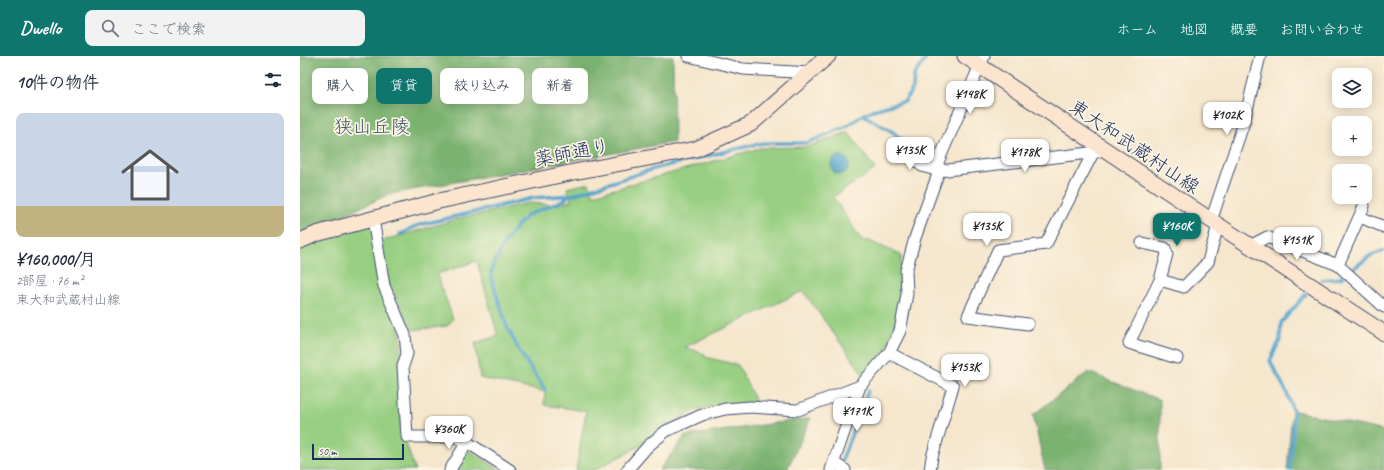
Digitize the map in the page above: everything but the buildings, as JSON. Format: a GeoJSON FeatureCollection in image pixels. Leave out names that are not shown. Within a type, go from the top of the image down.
{"type":"FeatureCollection","features":[{"type":"Feature","properties":{"kind":"street"},"geometry":{"type":"LineString","coordinates":[[688,56],[743,69],[810,73]]}},
{"type":"Feature","properties":{"kind":"street","name":"薬師通り"},"geometry":{"type":"LineString","coordinates":[[300,241],[440,201],[574,172],[696,149],[751,124],[828,56]]}},
{"type":"Feature","properties":{"kind":"street","name":"東大和武蔵村山線"},"geometry":{"type":"LineString","coordinates":[[965,56],[981,61],[1100,152],[1214,223],[1384,333]]}},
{"type":"Feature","properties":{"kind":"street"},"geometry":{"type":"LineString","coordinates":[[1160,280],[1184,287],[1208,262],[1214,223],[1244,122],[1260,56]]}},
{"type":"Feature","properties":{"kind":"street"},"geometry":{"type":"LineString","coordinates":[[838,468],[860,386],[889,353],[900,331],[907,294],[906,271],[914,238],[939,171],[938,162],[981,61]]}},
{"type":"Feature","properties":{"kind":"street"},"geometry":{"type":"LineString","coordinates":[[895,144],[922,166],[939,171],[1100,152]]}},
{"type":"Feature","properties":{"kind":"street"},"geometry":{"type":"LineString","coordinates":[[1028,324],[968,316],[998,250],[1046,244],[1100,152]]}},
{"type":"Feature","properties":{"kind":"street"},"geometry":{"type":"LineString","coordinates":[[1345,270],[1364,206]]}},
{"type":"Feature","properties":{"kind":"street"},"geometry":{"type":"LineString","coordinates":[[1360,217],[1384,227]]}},
{"type":"Feature","properties":{"kind":"street"},"geometry":{"type":"LineString","coordinates":[[373,219],[384,286],[405,336],[407,354],[403,366],[407,437],[456,437],[468,442],[510,470]]}},
{"type":"Feature","properties":{"kind":"street"},"geometry":{"type":"LineString","coordinates":[[1250,246],[1267,237],[1345,270],[1384,307]]}},
{"type":"Feature","properties":{"kind":"street"},"geometry":{"type":"LineString","coordinates":[[1142,243],[1164,248],[1167,254],[1160,280],[1129,343],[1177,358]]}},
{"type":"Feature","properties":{"kind":"street"},"geometry":{"type":"LineString","coordinates":[[889,353],[953,386],[932,457],[930,470]]}},
{"type":"Feature","properties":{"kind":"street"},"geometry":{"type":"LineString","coordinates":[[618,470],[666,431],[702,415],[725,409],[750,407],[798,410],[860,386]]}},
{"type":"Feature","properties":{"kind":"street"},"geometry":{"type":"LineString","coordinates":[[450,470],[468,442]]}},
{"type":"Feature","properties":{"kind":"street"},"geometry":{"type":"LineString","coordinates":[[627,470],[642,452]]}},
{"type":"Feature","properties":{"kind":"green space","name":"狭山丘陵"},"geometry":{"type":"Polygon","coordinates":[[[300,56],[673,56],[674,142],[390,194],[300,235],[300,56]]]}},
{"type":"Feature","properties":{"kind":"green space"},"geometry":{"type":"Polygon","coordinates":[[[848,132],[875,169],[833,197],[863,242],[867,240],[901,255],[901,280],[896,317],[889,341],[880,359],[865,377],[803,291],[685,347],[705,354],[705,357],[738,365],[756,402],[699,409],[664,427],[645,443],[595,470],[576,470],[586,411],[544,405],[545,392],[480,378],[475,343],[498,336],[477,261],[437,274],[453,319],[447,326],[412,330],[389,284],[382,241],[454,220],[528,203],[556,205],[571,201],[567,188],[589,183],[593,195],[760,148],[807,147],[848,132]]]}},
{"type":"Feature","properties":{"kind":"green space"},"geometry":{"type":"Polygon","coordinates":[[[370,214],[401,336],[401,428],[415,470],[300,470],[300,240],[370,214]]]}},
{"type":"Feature","properties":{"kind":"green space"},"geometry":{"type":"Polygon","coordinates":[[[1088,372],[1160,400],[1160,470],[1045,470],[1033,415],[1088,372]]]}},
{"type":"Feature","properties":{"kind":"green space"},"geometry":{"type":"Polygon","coordinates":[[[1292,410],[1384,431],[1384,470],[1287,470],[1292,410]]]}},
{"type":"Feature","properties":{"kind":"green space"},"geometry":{"type":"Polygon","coordinates":[[[811,418],[787,470],[659,470],[685,436],[811,418]]]}},
{"type":"Feature","properties":{"kind":"green space"},"geometry":{"type":"Polygon","coordinates":[[[465,448],[500,470],[456,470],[465,448]]]}},
{"type":"Feature","properties":{"kind":"water"},"geometry":{"type":"Polygon","coordinates":[[[840,156],[846,159],[849,165],[846,171],[840,174],[834,171],[831,165],[834,159],[840,156]]]}},
{"type":"Feature","properties":{"kind":"waterway"},"geometry":{"type":"LineString","coordinates":[[400,234],[419,225],[533,198],[572,195],[657,168],[753,145],[763,143],[807,143],[847,126],[873,110],[905,101],[913,88],[914,75],[928,56]]}},
{"type":"Feature","properties":{"kind":"waterway"},"geometry":{"type":"LineString","coordinates":[[863,115],[893,132],[911,148],[931,157]]}},
{"type":"Feature","properties":{"kind":"waterway"},"geometry":{"type":"LineString","coordinates":[[545,390],[520,352],[507,327],[491,277],[492,268],[503,245],[517,226],[528,215],[566,199],[566,196]]}},
{"type":"Feature","properties":{"kind":"waterway"},"geometry":{"type":"LineString","coordinates":[[1321,280],[1341,278],[1371,255],[1384,251]]}},
{"type":"Feature","properties":{"kind":"waterway"},"geometry":{"type":"LineString","coordinates":[[1290,470],[1294,413],[1286,391],[1270,361],[1280,340],[1281,323],[1306,294]]}},
{"type":"Feature","properties":{"kind":"waterway"},"geometry":{"type":"LineString","coordinates":[[840,465],[868,391]]}}]}
